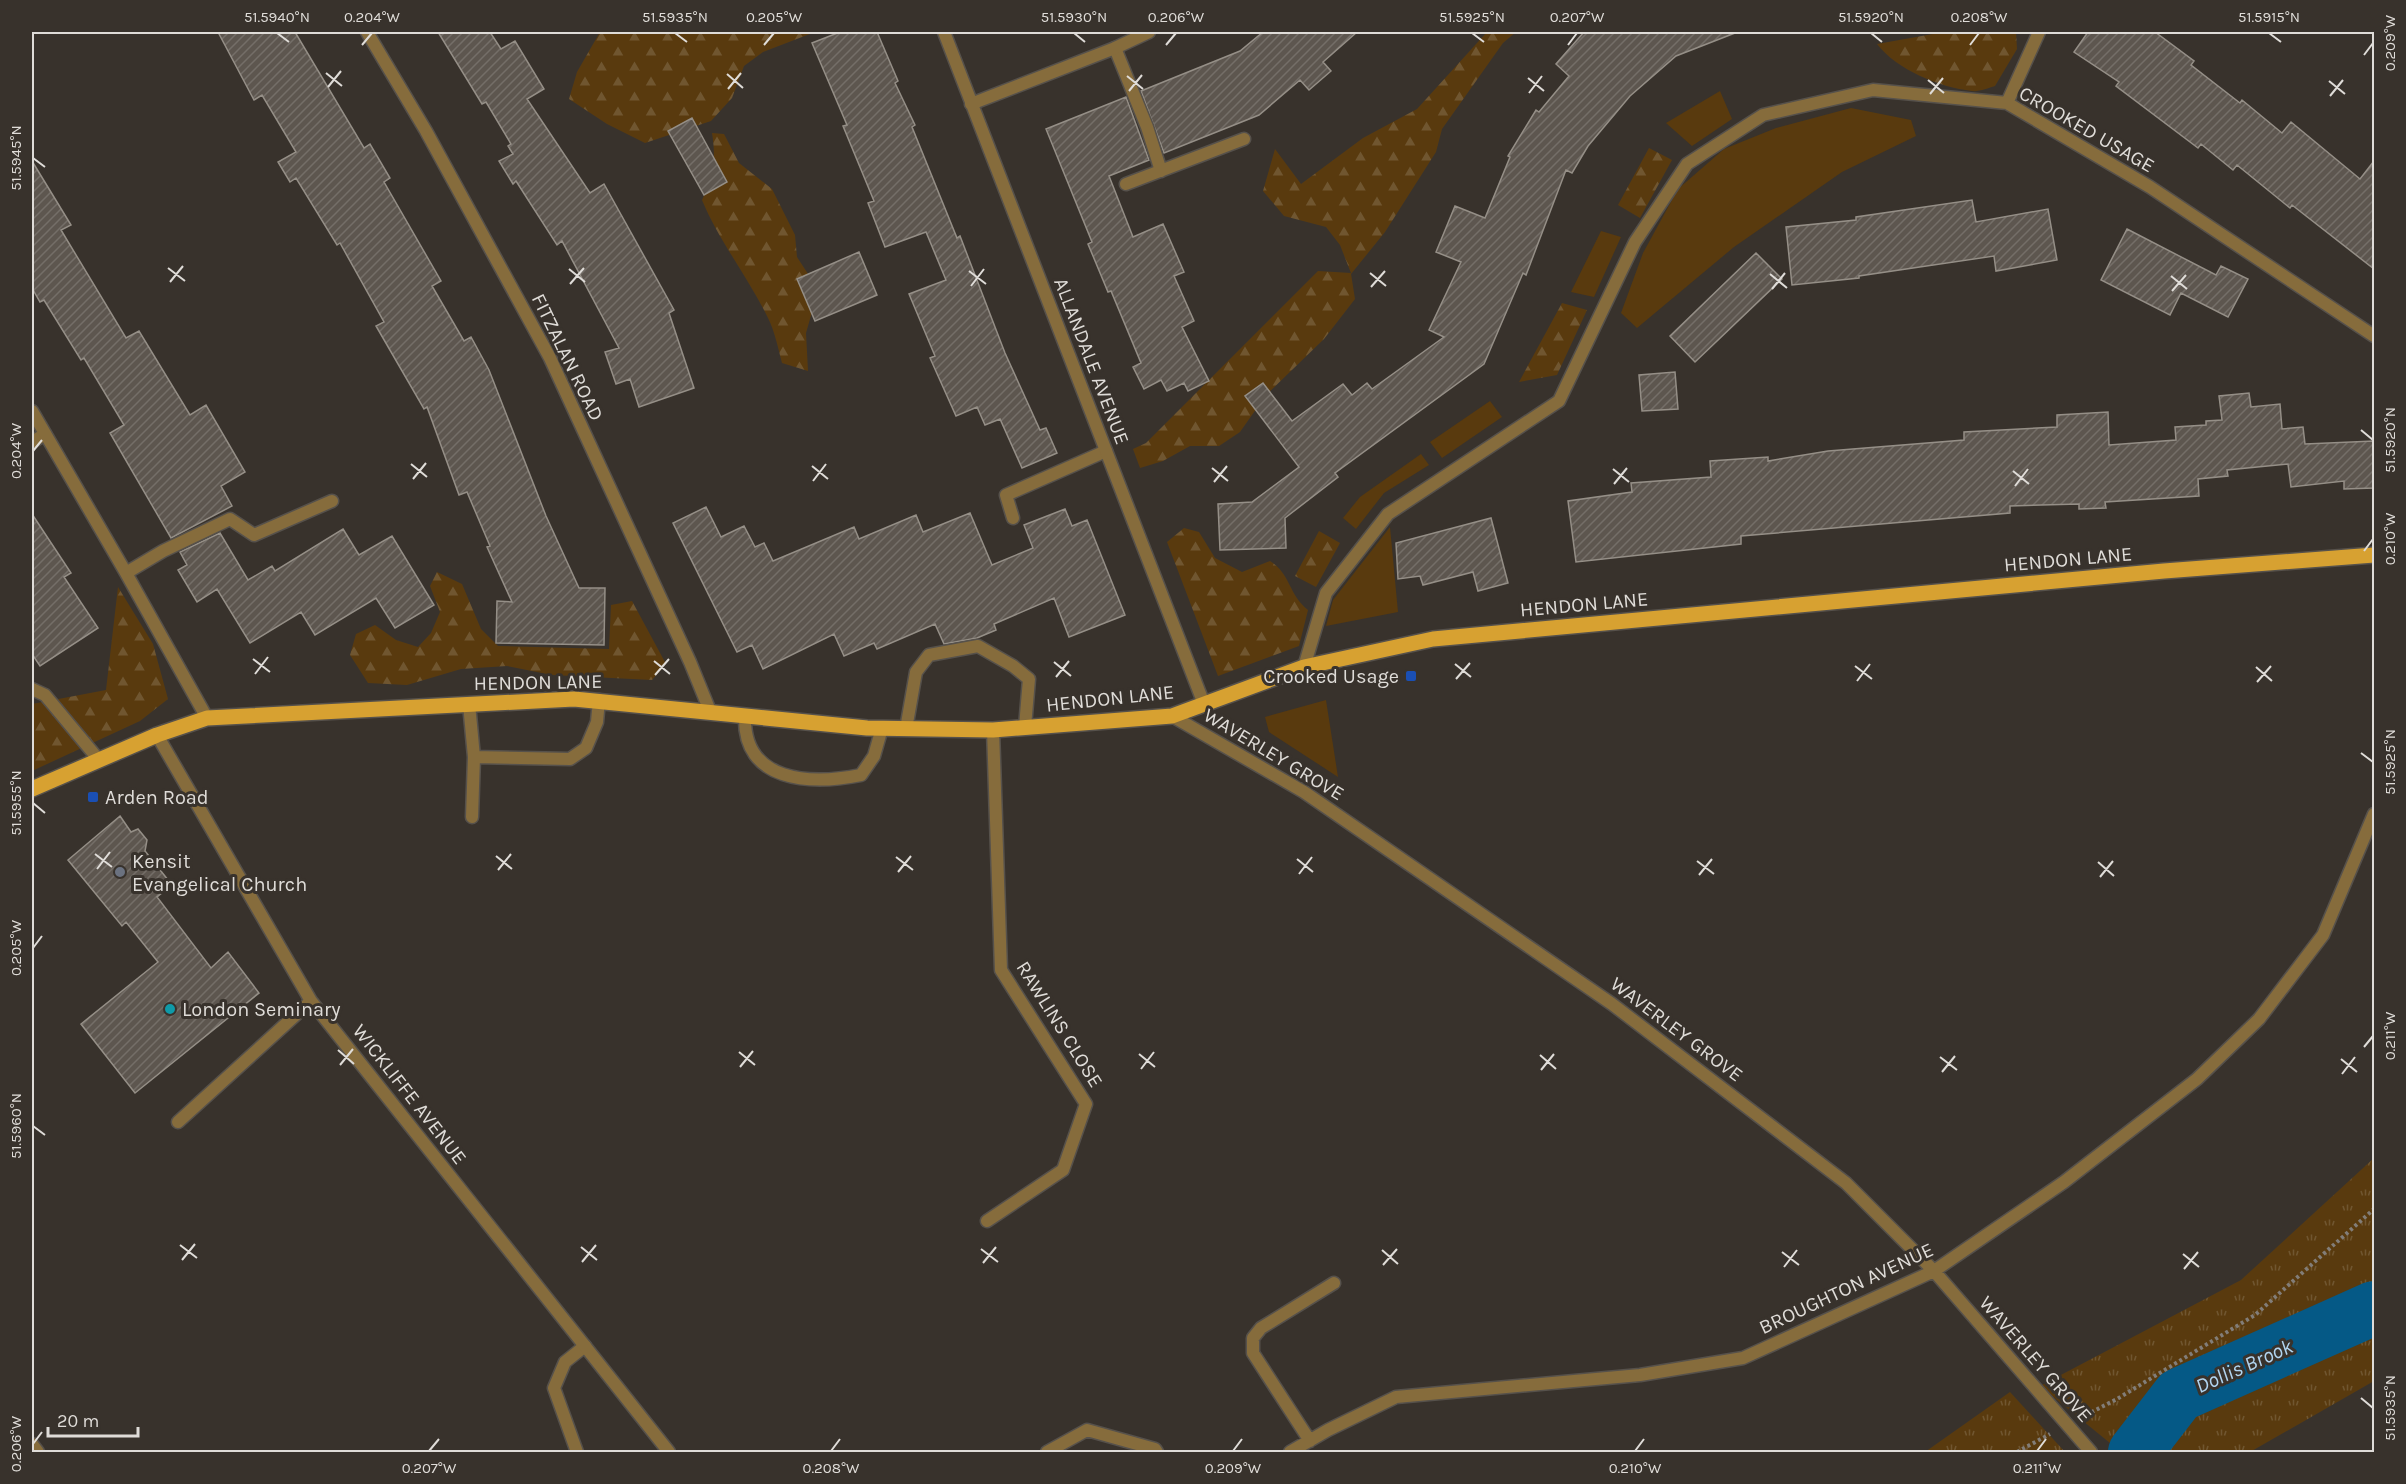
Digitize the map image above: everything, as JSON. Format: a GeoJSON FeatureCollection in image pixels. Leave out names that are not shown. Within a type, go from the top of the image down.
{"type":"FeatureCollection","features":[{"type":"Feature","properties":{"kind":"main road","name":"HENDON LANE"},"geometry":{"type":"LineString","coordinates":[[32,789],[157,735],[207,718],[469,704],[599,700],[882,728],[993,730],[1025,728],[1173,716],[1304,667],[1433,639],[2164,571],[2374,555]]}},
{"type":"Feature","properties":{"kind":"street","name":"FITZALAN ROAD"},"geometry":{"type":"LineString","coordinates":[[367,32],[426,130],[550,358],[690,662],[710,711]]}},
{"type":"Feature","properties":{"kind":"street","name":"ALLANDALE AVENUE"},"geometry":{"type":"LineString","coordinates":[[944,32],[1204,704]]}},
{"type":"Feature","properties":{"kind":"street"},"geometry":{"type":"LineString","coordinates":[[971,104],[1115,48],[1149,32]]}},
{"type":"Feature","properties":{"kind":"street"},"geometry":{"type":"LineString","coordinates":[[2007,103],[2039,32]]}},
{"type":"Feature","properties":{"kind":"street"},"geometry":{"type":"LineString","coordinates":[[1115,48],[1147,127],[1161,171]]}},
{"type":"Feature","properties":{"kind":"street","name":"CROOKED USAGE"},"geometry":{"type":"LineString","coordinates":[[1304,667],[1326,593],[1388,514],[1559,402],[1635,242],[1687,164],[1763,115],[1873,90],[2007,103],[2150,187],[2374,336]]}},
{"type":"Feature","properties":{"kind":"street"},"geometry":{"type":"LineString","coordinates":[[1126,184],[1244,139]]}},
{"type":"Feature","properties":{"kind":"street"},"geometry":{"type":"LineString","coordinates":[[32,411],[207,718]]}},
{"type":"Feature","properties":{"kind":"street"},"geometry":{"type":"LineString","coordinates":[[32,442],[45,434]]}},
{"type":"Feature","properties":{"kind":"street"},"geometry":{"type":"LineString","coordinates":[[1013,518],[1006,495],[1106,451]]}},
{"type":"Feature","properties":{"kind":"street"},"geometry":{"type":"LineString","coordinates":[[126,573],[163,551],[230,519],[254,535],[332,501]]}},
{"type":"Feature","properties":{"kind":"street"},"geometry":{"type":"LineString","coordinates":[[906,729],[916,672],[929,655],[978,646],[1013,666],[1029,679],[1025,728]]}},
{"type":"Feature","properties":{"kind":"street"},"geometry":{"type":"LineString","coordinates":[[32,689],[45,694],[99,760]]}},
{"type":"Feature","properties":{"kind":"street"},"geometry":{"type":"LineString","coordinates":[[474,757],[570,759],[586,748],[597,722],[599,700]]}},
{"type":"Feature","properties":{"kind":"street"},"geometry":{"type":"LineString","coordinates":[[469,704],[474,757],[472,817]]}},
{"type":"Feature","properties":{"kind":"street"},"geometry":{"type":"LineString","coordinates":[[745,715],[750,747],[762,764],[787,777],[837,780],[861,775],[874,756],[882,728]]}},
{"type":"Feature","properties":{"kind":"street","name":"WAVERLEY GROVE"},"geometry":{"type":"LineString","coordinates":[[1173,716],[1304,792],[1612,1004],[1846,1183],[1934,1271],[2087,1448]]}},
{"type":"Feature","properties":{"kind":"street","name":"RAWLINS CLOSE"},"geometry":{"type":"LineString","coordinates":[[987,1221],[1063,1170],[1086,1104],[1001,970],[993,730]]}},
{"type":"Feature","properties":{"kind":"street","name":"WICKLIFFE AVENUE"},"geometry":{"type":"LineString","coordinates":[[157,735],[311,1000],[669,1452]]}},
{"type":"Feature","properties":{"kind":"street","name":"BROUGHTON AVENUE"},"geometry":{"type":"LineString","coordinates":[[1290,1452],[1396,1397],[1640,1375],[1743,1358],[1934,1271],[2064,1182],[2197,1079],[2259,1019],[2323,935],[2374,814]]}},
{"type":"Feature","properties":{"kind":"street"},"geometry":{"type":"LineString","coordinates":[[178,1122],[311,1000]]}},
{"type":"Feature","properties":{"kind":"street"},"geometry":{"type":"LineString","coordinates":[[1310,1441],[1253,1353],[1253,1338],[1261,1328],[1334,1284]]}},
{"type":"Feature","properties":{"kind":"street"},"geometry":{"type":"LineString","coordinates":[[577,1452],[554,1388],[565,1362],[585,1346]]}},
{"type":"Feature","properties":{"kind":"street"},"geometry":{"type":"LineString","coordinates":[[1047,1452],[1087,1430],[1155,1449],[1157,1452]]}},
{"type":"Feature","properties":{"kind":"street"},"geometry":{"type":"LineString","coordinates":[[32,1444],[38,1452]]}},
{"type":"Feature","properties":{"kind":"path"},"geometry":{"type":"LineString","coordinates":[[2017,1452],[2117,1400],[2255,1315],[2374,1209]]}},
{"type":"Feature","properties":{"kind":"green space"},"geometry":{"type":"Polygon","coordinates":[[[600,32],[815,32],[763,52],[744,66],[732,98],[711,121],[645,143],[607,124],[569,99],[577,72],[600,32]]]}},
{"type":"Feature","properties":{"kind":"green space"},"geometry":{"type":"Polygon","coordinates":[[[1487,32],[1516,32],[1503,43],[1442,129],[1436,152],[1385,232],[1351,274],[1355,299],[1324,339],[1266,395],[1240,432],[1219,446],[1190,446],[1163,461],[1140,468],[1133,449],[1146,443],[1318,271],[1351,273],[1340,245],[1326,227],[1284,216],[1263,191],[1275,149],[1301,184],[1363,138],[1417,109],[1487,32]]]}},
{"type":"Feature","properties":{"kind":"green space"},"geometry":{"type":"Polygon","coordinates":[[[1944,32],[2016,32],[2017,49],[1995,86],[1975,91],[1946,86],[1920,76],[1896,62],[1877,44],[1944,32]]]}},
{"type":"Feature","properties":{"kind":"green space"},"geometry":{"type":"Polygon","coordinates":[[[1720,91],[1732,119],[1692,146],[1666,123],[1720,91]]]}},
{"type":"Feature","properties":{"kind":"green space"},"geometry":{"type":"Polygon","coordinates":[[[1851,108],[1911,120],[1916,136],[1842,172],[1734,247],[1637,328],[1621,313],[1643,253],[1678,189],[1724,149],[1776,128],[1851,108]]]}},
{"type":"Feature","properties":{"kind":"green space"},"geometry":{"type":"Polygon","coordinates":[[[712,133],[724,134],[739,163],[772,189],[795,235],[797,257],[812,280],[814,305],[806,333],[808,371],[782,363],[768,318],[702,200],[713,167],[712,133]]]}},
{"type":"Feature","properties":{"kind":"green space"},"geometry":{"type":"Polygon","coordinates":[[[1649,148],[1672,160],[1640,218],[1618,205],[1649,148]]]}},
{"type":"Feature","properties":{"kind":"green space"},"geometry":{"type":"Polygon","coordinates":[[[1601,231],[1621,237],[1594,297],[1571,292],[1601,231]]]}},
{"type":"Feature","properties":{"kind":"green space"},"geometry":{"type":"Polygon","coordinates":[[[1562,303],[1587,310],[1557,375],[1519,382],[1562,303]]]}},
{"type":"Feature","properties":{"kind":"green space"},"geometry":{"type":"Polygon","coordinates":[[[1490,401],[1502,417],[1442,458],[1430,442],[1490,401]]]}},
{"type":"Feature","properties":{"kind":"green space"},"geometry":{"type":"Polygon","coordinates":[[[1421,454],[1429,465],[1384,493],[1356,529],[1343,518],[1360,497],[1421,454]]]}},
{"type":"Feature","properties":{"kind":"green space"},"geometry":{"type":"Polygon","coordinates":[[[1390,527],[1398,612],[1326,626],[1333,600],[1390,527]]]}},
{"type":"Feature","properties":{"kind":"green space"},"geometry":{"type":"Polygon","coordinates":[[[1184,528],[1199,532],[1215,558],[1242,572],[1270,561],[1277,566],[1301,604],[1308,610],[1299,646],[1218,676],[1167,542],[1184,528]]]}},
{"type":"Feature","properties":{"kind":"green space"},"geometry":{"type":"Polygon","coordinates":[[[1319,531],[1340,543],[1316,587],[1295,576],[1319,531]]]}},
{"type":"Feature","properties":{"kind":"green space"},"geometry":{"type":"Polygon","coordinates":[[[437,572],[462,584],[481,629],[498,646],[609,649],[611,605],[632,601],[666,664],[652,680],[552,675],[507,666],[461,669],[407,685],[368,683],[350,655],[356,634],[375,625],[396,640],[418,647],[431,633],[440,612],[430,586],[437,572]]]}},
{"type":"Feature","properties":{"kind":"green space"},"geometry":{"type":"Polygon","coordinates":[[[118,587],[153,644],[168,699],[140,721],[32,771],[32,704],[106,690],[118,587]]]}},
{"type":"Feature","properties":{"kind":"green space"},"geometry":{"type":"Polygon","coordinates":[[[1326,700],[1338,777],[1269,732],[1265,717],[1326,700]]]}},
{"type":"Feature","properties":{"kind":"green space"},"geometry":{"type":"Polygon","coordinates":[[[2374,1158],[2374,1381],[2250,1452],[2121,1452],[2040,1386],[2241,1280],[2374,1158]]]}},
{"type":"Feature","properties":{"kind":"green space"},"geometry":{"type":"Polygon","coordinates":[[[2010,1392],[2065,1452],[1925,1452],[2010,1392]]]}},
{"type":"Feature","properties":{"kind":"building"},"geometry":{"type":"Polygon","coordinates":[[[218,32],[295,32],[364,148],[370,144],[390,178],[384,182],[441,281],[432,286],[464,341],[471,337],[489,370],[546,516],[579,588],[605,588],[604,645],[496,643],[497,601],[512,602],[487,547],[490,546],[467,492],[459,495],[427,407],[424,409],[376,326],[384,322],[340,243],[337,245],[296,178],[290,182],[278,162],[296,152],[262,95],[254,100],[218,32]]]}},
{"type":"Feature","properties":{"kind":"building"},"geometry":{"type":"Polygon","coordinates":[[[438,32],[490,32],[501,49],[515,41],[544,89],[527,99],[590,193],[604,184],[674,310],[669,313],[694,388],[639,407],[630,379],[616,384],[605,352],[619,348],[562,241],[557,245],[516,181],[513,184],[499,161],[513,154],[508,146],[511,144],[486,102],[482,104],[438,32]]]}},
{"type":"Feature","properties":{"kind":"building"},"geometry":{"type":"Polygon","coordinates":[[[840,32],[877,32],[898,81],[895,83],[915,125],[912,127],[957,238],[960,236],[1005,353],[1040,430],[1046,428],[1057,453],[1022,468],[1000,419],[985,425],[977,407],[956,416],[930,358],[935,356],[909,294],[946,280],[926,232],[885,247],[868,203],[874,201],[843,126],[847,125],[812,43],[840,32]]]}},
{"type":"Feature","properties":{"kind":"building"},"geometry":{"type":"Polygon","coordinates":[[[1263,32],[1357,32],[1323,62],[1331,71],[1309,90],[1300,80],[1259,115],[1164,153],[1141,91],[1240,51],[1263,32]]]}},
{"type":"Feature","properties":{"kind":"building"},"geometry":{"type":"Polygon","coordinates":[[[1584,32],[1735,33],[1676,56],[1630,96],[1588,146],[1572,173],[1566,170],[1526,275],[1523,273],[1484,364],[1335,473],[1338,477],[1285,518],[1286,548],[1220,550],[1218,504],[1252,502],[1299,467],[1245,396],[1263,383],[1292,421],[1343,384],[1352,395],[1367,383],[1372,389],[1444,337],[1429,330],[1461,262],[1436,252],[1455,206],[1485,218],[1510,157],[1508,156],[1536,110],[1539,112],[1569,76],[1556,64],[1584,32]]]}},
{"type":"Feature","properties":{"kind":"building"},"geometry":{"type":"Polygon","coordinates":[[[2088,32],[2155,32],[2194,61],[2191,65],[2240,103],[2242,100],[2282,133],[2291,122],[2360,179],[2374,161],[2374,269],[2292,205],[2290,208],[2237,165],[2233,170],[2201,144],[2198,148],[2116,86],[2119,82],[2074,52],[2088,32]]]}},
{"type":"Feature","properties":{"kind":"building"},"geometry":{"type":"Polygon","coordinates":[[[1126,97],[1149,160],[1109,176],[1133,237],[1163,224],[1184,272],[1174,276],[1194,321],[1182,327],[1209,381],[1188,391],[1184,383],[1167,391],[1161,380],[1144,389],[1133,367],[1141,363],[1111,291],[1108,292],[1088,244],[1092,242],[1046,129],[1126,97]]]}},
{"type":"Feature","properties":{"kind":"building"},"geometry":{"type":"Polygon","coordinates":[[[692,118],[727,182],[704,195],[668,131],[692,118]]]}},
{"type":"Feature","properties":{"kind":"building"},"geometry":{"type":"Polygon","coordinates":[[[32,161],[71,225],[61,230],[126,338],[139,331],[190,415],[206,405],[245,472],[221,486],[232,506],[171,538],[110,433],[124,425],[84,358],[81,360],[44,300],[40,302],[32,288],[32,161]]]}},
{"type":"Feature","properties":{"kind":"building"},"geometry":{"type":"Polygon","coordinates":[[[1972,200],[1976,222],[2048,209],[2057,260],[1996,271],[1994,256],[1859,276],[1859,278],[1792,285],[1786,227],[1856,220],[1856,217],[1972,200]]]}},
{"type":"Feature","properties":{"kind":"building"},"geometry":{"type":"Polygon","coordinates":[[[2127,229],[2216,275],[2221,266],[2248,279],[2228,317],[2181,293],[2170,315],[2101,280],[2127,229]]]}},
{"type":"Feature","properties":{"kind":"building"},"geometry":{"type":"Polygon","coordinates":[[[859,252],[877,295],[815,321],[797,279],[859,252]]]}},
{"type":"Feature","properties":{"kind":"building"},"geometry":{"type":"Polygon","coordinates":[[[1756,253],[1782,279],[1695,362],[1670,336],[1756,253]]]}},
{"type":"Feature","properties":{"kind":"building"},"geometry":{"type":"Polygon","coordinates":[[[1675,372],[1678,409],[1642,411],[1639,375],[1675,372]]]}},
{"type":"Feature","properties":{"kind":"building"},"geometry":{"type":"Polygon","coordinates":[[[2249,393],[2251,407],[2280,404],[2282,429],[2303,427],[2305,444],[2374,441],[2374,488],[2344,489],[2344,481],[2291,487],[2288,464],[2227,470],[2228,476],[2198,479],[2199,496],[2105,502],[2106,508],[2079,509],[2079,504],[2010,506],[2010,513],[1741,536],[1741,544],[1576,562],[1568,501],[1632,492],[1631,483],[1711,477],[1710,461],[1768,457],[1768,461],[1828,451],[1964,440],[1964,432],[2057,427],[2057,415],[2108,412],[2109,445],[2176,440],[2175,427],[2206,425],[2206,421],[2222,420],[2219,396],[2249,393]]]}},
{"type":"Feature","properties":{"kind":"building"},"geometry":{"type":"Polygon","coordinates":[[[706,507],[721,537],[744,526],[755,547],[764,543],[773,561],[854,527],[859,539],[916,515],[923,532],[970,513],[992,565],[1033,548],[1024,525],[1065,509],[1072,526],[1087,520],[1125,615],[1069,637],[1054,598],[994,624],[996,630],[977,638],[944,644],[935,624],[877,649],[874,643],[844,656],[834,634],[763,669],[752,645],[737,652],[673,523],[706,507]]]}},
{"type":"Feature","properties":{"kind":"building"},"geometry":{"type":"Polygon","coordinates":[[[32,514],[71,573],[64,577],[98,628],[40,666],[32,654],[32,514]]]}},
{"type":"Feature","properties":{"kind":"building"},"geometry":{"type":"Polygon","coordinates":[[[1491,518],[1508,583],[1478,591],[1473,572],[1423,585],[1420,576],[1398,579],[1396,543],[1491,518]]]}},
{"type":"Feature","properties":{"kind":"building"},"geometry":{"type":"Polygon","coordinates":[[[343,529],[359,555],[392,536],[434,605],[395,628],[376,598],[315,635],[301,612],[250,643],[217,589],[197,602],[178,570],[187,565],[180,552],[220,533],[248,580],[272,566],[275,571],[343,529]]]}},
{"type":"Feature","properties":{"kind":"building","name":"London Seminary"},"geometry":{"type":"Polygon","coordinates":[[[120,816],[131,832],[138,829],[147,840],[145,851],[172,885],[157,897],[211,968],[228,952],[259,993],[135,1093],[81,1024],[158,962],[126,922],[122,926],[68,860],[120,816]]]}},
{"type":"Feature","properties":{"kind":"waterway","name":"Dollis Brook"},"geometry":{"type":"LineString","coordinates":[[2135,1452],[2179,1395],[2374,1308]]}},
{"type":"Feature","properties":{"kind":"place","name":"Crooked Usage"},"geometry":{"type":"Point","coordinates":[1411,676]}},
{"type":"Feature","properties":{"kind":"place","name":"Arden Road"},"geometry":{"type":"Point","coordinates":[93,797]}},
{"type":"Feature","properties":{"kind":"place","name":"Kensit Evangelical Church"},"geometry":{"type":"Point","coordinates":[120,872]}},
{"type":"Feature","properties":{"kind":"place","name":"London Seminary"},"geometry":{"type":"Point","coordinates":[170,1009]}}]}
